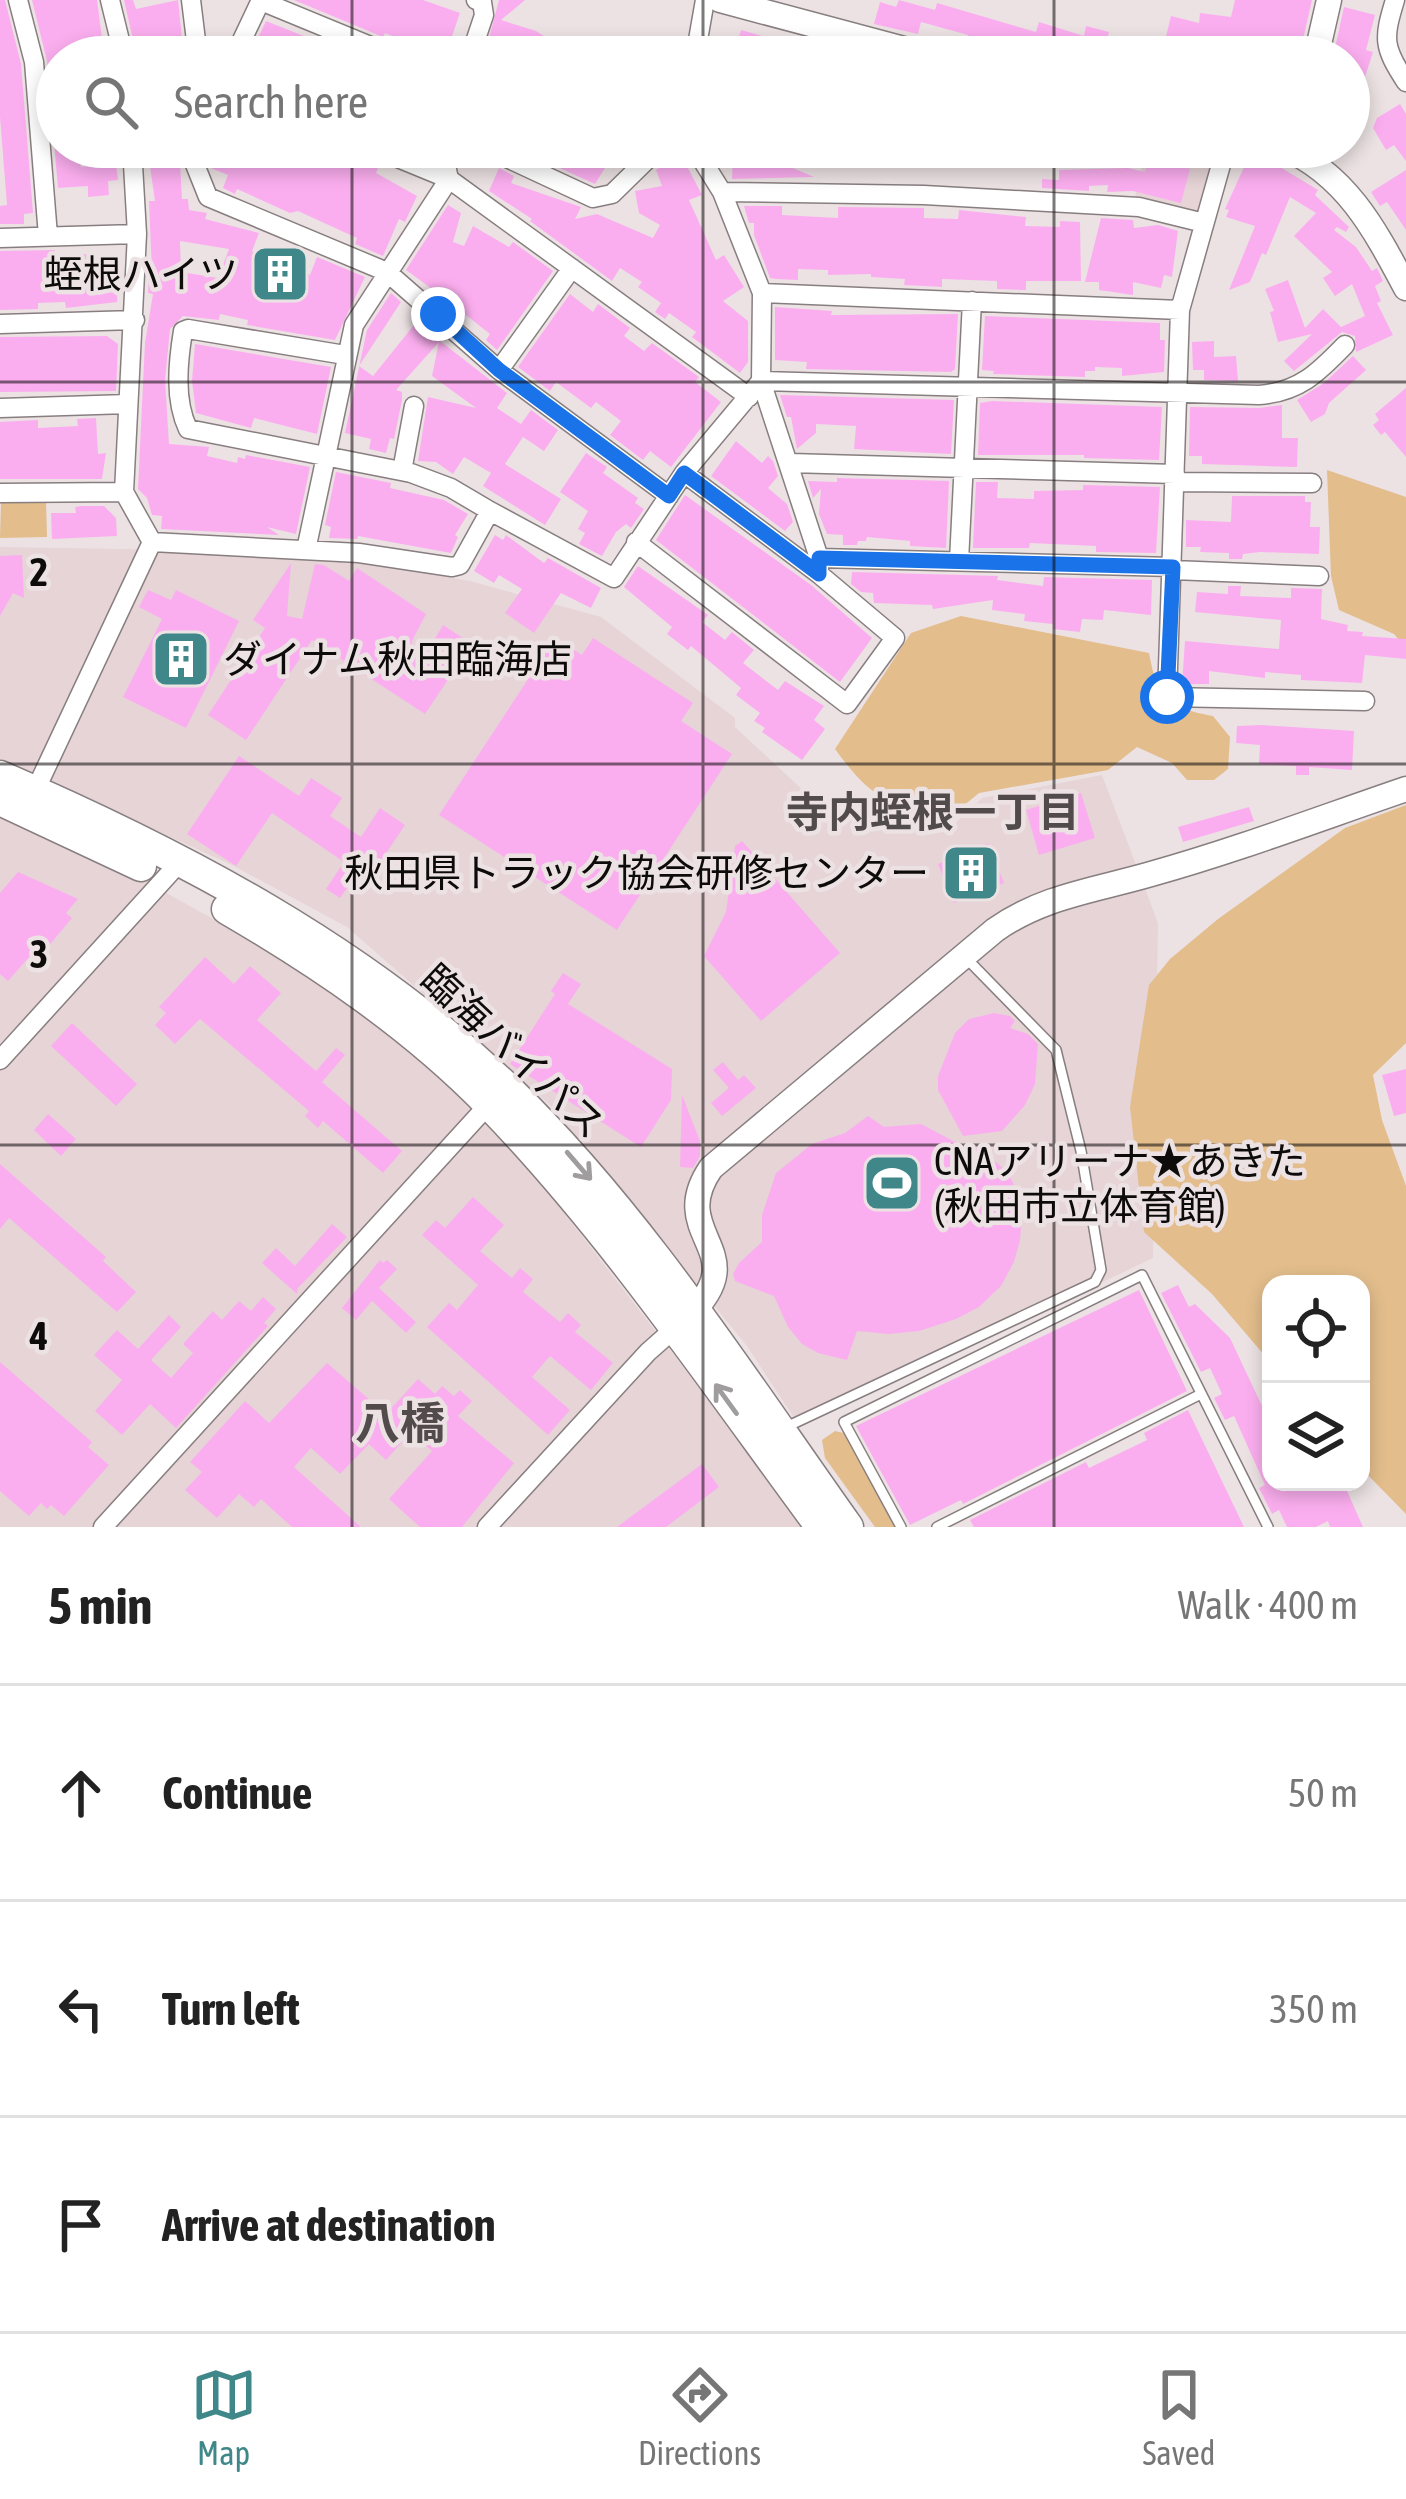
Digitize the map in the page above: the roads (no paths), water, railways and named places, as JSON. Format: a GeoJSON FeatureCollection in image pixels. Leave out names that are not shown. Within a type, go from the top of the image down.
{"type":"FeatureCollection","features":[{"type":"Feature","properties":{"kind":"highway","name":"臨海バイパス"},"geometry":{"type":"LineString","coordinates":[[0,776],[172,870],[332,973],[415,1038],[489,1104],[684,1320],[779,1430],[848,1527]]}},
{"type":"Feature","properties":{"kind":"highway","name":"臨海バイパス"},"geometry":{"type":"LineString","coordinates":[[0,800],[252,899],[351,960],[508,1089],[578,1163],[821,1527]]}},
{"type":"Feature","properties":{"kind":"street"},"geometry":{"type":"LineString","coordinates":[[18,0],[36,87]]}},
{"type":"Feature","properties":{"kind":"street"},"geometry":{"type":"LineString","coordinates":[[110,0],[119,36]]}},
{"type":"Feature","properties":{"kind":"street"},"geometry":{"type":"LineString","coordinates":[[191,0],[195,36]]}},
{"type":"Feature","properties":{"kind":"street"},"geometry":{"type":"LineString","coordinates":[[244,36],[261,0],[347,36]]}},
{"type":"Feature","properties":{"kind":"street"},"geometry":{"type":"LineString","coordinates":[[476,0],[482,2],[484,15],[477,36]]}},
{"type":"Feature","properties":{"kind":"street"},"geometry":{"type":"LineString","coordinates":[[699,36],[705,0]]}},
{"type":"Feature","properties":{"kind":"street"},"geometry":{"type":"LineString","coordinates":[[720,0],[855,36]]}},
{"type":"Feature","properties":{"kind":"street"},"geometry":{"type":"LineString","coordinates":[[1321,36],[1329,0]]}},
{"type":"Feature","properties":{"kind":"street"},"geometry":{"type":"LineString","coordinates":[[1395,0],[1384,34],[1389,56],[1406,82]]}},
{"type":"Feature","properties":{"kind":"street"},"geometry":{"type":"LineString","coordinates":[[43,168],[48,236]]}},
{"type":"Feature","properties":{"kind":"street"},"geometry":{"type":"LineString","coordinates":[[132,168],[135,320],[124,491],[152,542]]}},
{"type":"Feature","properties":{"kind":"street"},"geometry":{"type":"LineString","coordinates":[[196,168],[208,197],[387,272],[499,370],[669,496]]}},
{"type":"Feature","properties":{"kind":"street"},"geometry":{"type":"LineString","coordinates":[[422,168],[449,179],[572,268],[755,389],[1286,393],[1312,379],[1345,345]]}},
{"type":"Feature","properties":{"kind":"street"},"geometry":{"type":"LineString","coordinates":[[306,550],[345,355],[361,308],[449,179],[447,168]]}},
{"type":"Feature","properties":{"kind":"street"},"geometry":{"type":"LineString","coordinates":[[528,168],[593,198],[612,194],[635,168]]}},
{"type":"Feature","properties":{"kind":"street"},"geometry":{"type":"LineString","coordinates":[[707,168],[722,192],[762,293],[755,389],[790,464],[819,566]]}},
{"type":"Feature","properties":{"kind":"street"},"geometry":{"type":"LineString","coordinates":[[1220,168],[1180,310],[1167,697],[1365,701]]}},
{"type":"Feature","properties":{"kind":"street"},"geometry":{"type":"LineString","coordinates":[[1332,168],[1373,225],[1406,288]]}},
{"type":"Feature","properties":{"kind":"street"},"geometry":{"type":"LineString","coordinates":[[722,192],[924,195],[1139,208],[1204,223]]}},
{"type":"Feature","properties":{"kind":"street"},"geometry":{"type":"LineString","coordinates":[[0,238],[137,235]]}},
{"type":"Feature","properties":{"kind":"street"},"geometry":{"type":"LineString","coordinates":[[499,370],[572,268]]}},
{"type":"Feature","properties":{"kind":"street"},"geometry":{"type":"LineString","coordinates":[[762,293],[1180,310]]}},
{"type":"Feature","properties":{"kind":"street"},"geometry":{"type":"LineString","coordinates":[[959,561],[972,301]]}},
{"type":"Feature","properties":{"kind":"street"},"geometry":{"type":"LineString","coordinates":[[0,323],[135,320]]}},
{"type":"Feature","properties":{"kind":"street"},"geometry":{"type":"LineString","coordinates":[[345,355],[183,331],[176,371],[188,428],[402,471],[451,488],[614,578],[684,473],[755,389]]}},
{"type":"Feature","properties":{"kind":"street"},"geometry":{"type":"LineString","coordinates":[[0,408],[128,404]]}},
{"type":"Feature","properties":{"kind":"street"},"geometry":{"type":"LineString","coordinates":[[402,471],[414,406]]}},
{"type":"Feature","properties":{"kind":"street"},"geometry":{"type":"LineString","coordinates":[[790,464],[1312,483]]}},
{"type":"Feature","properties":{"kind":"street"},"geometry":{"type":"LineString","coordinates":[[637,542],[847,704],[896,638],[819,566],[684,473]]}},
{"type":"Feature","properties":{"kind":"street"},"geometry":{"type":"LineString","coordinates":[[0,493],[124,491]]}},
{"type":"Feature","properties":{"kind":"street"},"geometry":{"type":"LineString","coordinates":[[152,542],[359,553],[452,567],[460,565],[490,511]]}},
{"type":"Feature","properties":{"kind":"street"},"geometry":{"type":"LineString","coordinates":[[34,791],[152,542]]}},
{"type":"Feature","properties":{"kind":"street"},"geometry":{"type":"LineString","coordinates":[[819,566],[959,561],[1319,576]]}},
{"type":"Feature","properties":{"kind":"street"},"geometry":{"type":"LineString","coordinates":[[487,1527],[648,1352],[711,1293],[716,1278],[697,1206],[711,1168],[964,955],[1023,910],[1048,900],[1153,874],[1406,789]]}},
{"type":"Feature","properties":{"kind":"street"},"geometry":{"type":"LineString","coordinates":[[0,1060],[172,870]]}},
{"type":"Feature","properties":{"kind":"street"},"geometry":{"type":"LineString","coordinates":[[103,1527],[489,1104]]}},
{"type":"Feature","properties":{"kind":"lane"},"geometry":{"type":"LineString","coordinates":[[779,1430],[1095,1282],[1101,1270],[1081,1150],[1056,1050],[964,955]]}},
{"type":"Feature","properties":{"kind":"lane"},"geometry":{"type":"LineString","coordinates":[[901,1527],[844,1422],[1142,1275],[1266,1524],[1253,1527]]}},
{"type":"Feature","properties":{"kind":"lane"},"geometry":{"type":"LineString","coordinates":[[937,1527],[1202,1394]]}},
{"type":"Feature","properties":{"kind":"place","name":"蛭根ハイツ"},"geometry":{"type":"Point","coordinates":[280,274]}},
{"type":"Feature","properties":{"kind":"place","name":"ダイナム秋田臨海店"},"geometry":{"type":"Point","coordinates":[181,659]}},
{"type":"Feature","properties":{"kind":"place","name":"秋田県トラック協会研修センター"},"geometry":{"type":"Point","coordinates":[971,873]}},
{"type":"Feature","properties":{"kind":"place","name":"CNAアリーナ★あきた (秋田市立体育館)"},"geometry":{"type":"Point","coordinates":[892,1183]}},
{"type":"Feature","properties":{"kind":"district","name":"寺内蛭根一丁目"},"geometry":{"type":"Point","coordinates":[933,812]}},
{"type":"Feature","properties":{"kind":"district","name":"八橋"},"geometry":{"type":"Point","coordinates":[400,1423]}}]}
